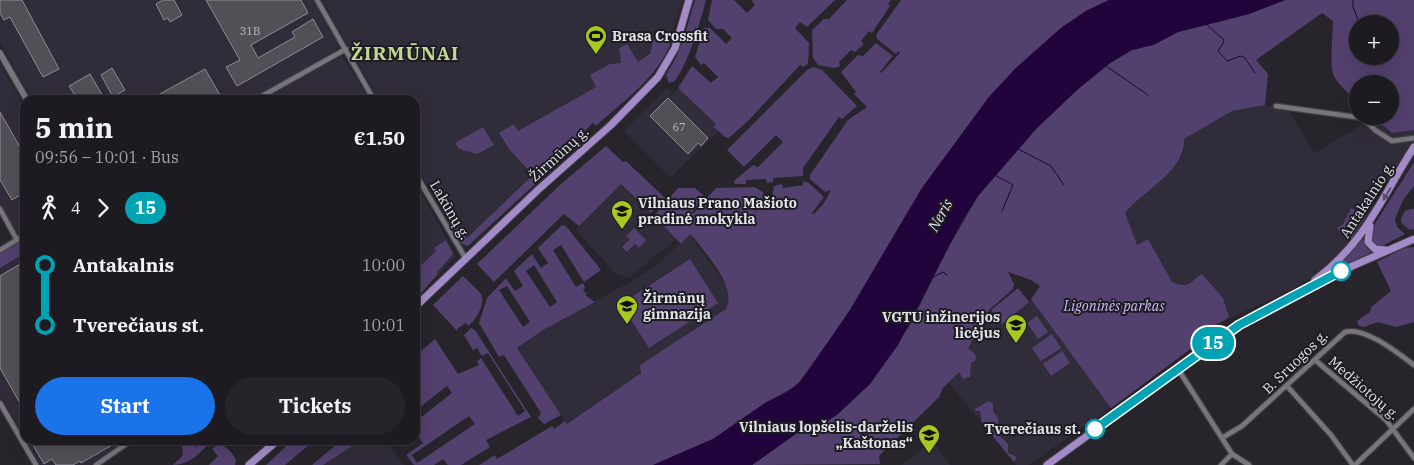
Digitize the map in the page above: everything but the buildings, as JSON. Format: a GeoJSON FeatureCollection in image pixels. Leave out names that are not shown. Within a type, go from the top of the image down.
{"type":"FeatureCollection","features":[{"type":"Feature","properties":{"kind":"main road","name":"Žirmūnų g."},"geometry":{"type":"LineString","coordinates":[[420,302],[611,124],[658,77],[676,48],[689,0]]}},
{"type":"Feature","properties":{"kind":"main road","name":"Antakalnio g."},"geometry":{"type":"LineString","coordinates":[[1288,298],[1342,258],[1373,218],[1414,147]]}},
{"type":"Feature","properties":{"kind":"main road"},"geometry":{"type":"LineString","coordinates":[[1401,170],[1414,158]]}},
{"type":"Feature","properties":{"kind":"main road"},"geometry":{"type":"LineString","coordinates":[[1373,218],[1368,233],[1368,242],[1375,249],[1387,250]]}},
{"type":"Feature","properties":{"kind":"main road","name":"Antakalnio g."},"geometry":{"type":"LineString","coordinates":[[1047,465],[1239,325],[1288,298],[1402,242],[1414,239]]}},
{"type":"Feature","properties":{"kind":"main road"},"geometry":{"type":"LineString","coordinates":[[250,464],[267,445]]}},
{"type":"Feature","properties":{"kind":"main road"},"geometry":{"type":"LineString","coordinates":[[250,464],[272,445]]}},
{"type":"Feature","properties":{"kind":"street"},"geometry":{"type":"LineString","coordinates":[[317,0],[371,95]]}},
{"type":"Feature","properties":{"kind":"street"},"geometry":{"type":"LineString","coordinates":[[264,95],[346,49]]}},
{"type":"Feature","properties":{"kind":"street"},"geometry":{"type":"LineString","coordinates":[[0,53],[24,95]]}},
{"type":"Feature","properties":{"kind":"street"},"geometry":{"type":"LineString","coordinates":[[1276,106],[1363,118],[1375,130],[1392,140],[1414,138]]}},
{"type":"Feature","properties":{"kind":"street","name":"Lakūnų g."},"geometry":{"type":"LineString","coordinates":[[420,181],[466,259]]}},
{"type":"Feature","properties":{"kind":"street"},"geometry":{"type":"LineString","coordinates":[[0,209],[17,240]]}},
{"type":"Feature","properties":{"kind":"street"},"geometry":{"type":"LineString","coordinates":[[0,250],[20,238]]}},
{"type":"Feature","properties":{"kind":"street","name":"B. Sruogos g."},"geometry":{"type":"LineString","coordinates":[[1222,438],[1242,426],[1288,386],[1339,335],[1353,330],[1373,338],[1414,364]]}},
{"type":"Feature","properties":{"kind":"street","name":"Medžiotojų g."},"geometry":{"type":"LineString","coordinates":[[1315,360],[1375,410],[1393,428],[1414,458]]}},
{"type":"Feature","properties":{"kind":"street"},"geometry":{"type":"LineString","coordinates":[[1178,369],[1232,454],[1248,465]]}},
{"type":"Feature","properties":{"kind":"street"},"geometry":{"type":"LineString","coordinates":[[1288,386],[1354,465],[1414,410]]}},
{"type":"Feature","properties":{"kind":"street"},"geometry":{"type":"LineString","coordinates":[[0,403],[20,437]]}},
{"type":"Feature","properties":{"kind":"street"},"geometry":{"type":"LineString","coordinates":[[24,445],[36,465]]}},
{"type":"Feature","properties":{"kind":"street"},"geometry":{"type":"LineString","coordinates":[[96,465],[125,445]]}},
{"type":"Feature","properties":{"kind":"street"},"geometry":{"type":"LineString","coordinates":[[1221,465],[1232,454]]}},
{"type":"Feature","properties":{"kind":"shaded area"},"geometry":{"type":"Polygon","coordinates":[[[0,0],[313,0],[338,46],[335,51],[258,95],[30,95],[0,42],[0,0]]]}},
{"type":"Feature","properties":{"kind":"shaded area"},"geometry":{"type":"Polygon","coordinates":[[[322,0],[683,0],[672,31],[669,30],[654,42],[650,54],[638,63],[627,44],[620,48],[621,63],[596,87],[518,131],[499,133],[509,149],[539,181],[467,246],[461,244],[420,173],[420,95],[376,95],[322,0]]]}},
{"type":"Feature","properties":{"kind":"shaded area"},"geometry":{"type":"Polygon","coordinates":[[[342,56],[367,95],[271,95],[342,56]]]}},
{"type":"Feature","properties":{"kind":"shaded area"},"geometry":{"type":"Polygon","coordinates":[[[0,64],[20,99],[20,233],[15,230],[0,204],[0,64]]]}},
{"type":"Feature","properties":{"kind":"shaded area"},"geometry":{"type":"Polygon","coordinates":[[[667,88],[672,93],[680,88],[716,124],[714,127],[718,131],[671,178],[624,131],[667,88]]]}},
{"type":"Feature","properties":{"kind":"shaded area"},"geometry":{"type":"Polygon","coordinates":[[[1265,105],[1287,108],[1314,153],[1360,125],[1382,125],[1392,133],[1414,130],[1414,138],[1367,214],[1351,208],[1343,224],[1346,239],[1352,238],[1340,253],[1312,277],[1292,290],[1219,323],[1201,335],[1204,339],[1111,408],[1028,465],[1016,465],[945,378],[991,310],[1018,288],[1029,302],[1031,301],[1041,286],[1175,166],[1184,152],[1184,139],[1232,111],[1265,105]]]}},
{"type":"Feature","properties":{"kind":"shaded area","name":"Vilniaus Prano Mašioto pradinė mokykla"},"geometry":{"type":"Polygon","coordinates":[[[621,184],[676,239],[629,278],[616,274],[578,232],[577,228],[621,184]]]}},
{"type":"Feature","properties":{"kind":"shaded area"},"geometry":{"type":"Polygon","coordinates":[[[420,190],[456,256],[420,294],[420,190]]]}},
{"type":"Feature","properties":{"kind":"shaded area","name":"Žirmūnų gimnazija"},"geometry":{"type":"Polygon","coordinates":[[[690,234],[728,288],[730,302],[726,309],[641,365],[641,373],[567,424],[517,348],[543,330],[635,279],[659,263],[690,234]]]}},
{"type":"Feature","properties":{"kind":"shaded area"},"geometry":{"type":"Polygon","coordinates":[[[20,242],[20,429],[0,395],[0,254],[20,242]]]}},
{"type":"Feature","properties":{"kind":"shaded area","name":"Vilniaus lopšelis-darželis „Kaštonas“"},"geometry":{"type":"Polygon","coordinates":[[[935,444],[950,465],[902,465],[920,450],[935,444]]]}},
{"type":"Feature","properties":{"kind":"shaded area"},"geometry":{"type":"Polygon","coordinates":[[[29,445],[120,445],[90,465],[41,465],[29,445]]]}},
{"type":"Feature","properties":{"kind":"shaded area"},"geometry":{"type":"Polygon","coordinates":[[[354,445],[390,445],[404,465],[323,465],[354,445]]]}},
{"type":"Feature","properties":{"kind":"green space"},"geometry":{"type":"Polygon","coordinates":[[[695,0],[706,0],[697,32],[681,72],[675,81],[669,83],[666,75],[680,48],[695,0]]]}},
{"type":"Feature","properties":{"kind":"green space"},"geometry":{"type":"Polygon","coordinates":[[[712,0],[734,0],[747,13],[755,5],[751,0],[835,0],[807,27],[800,22],[795,28],[809,43],[808,64],[803,67],[800,65],[749,120],[729,138],[725,137],[714,127],[716,124],[678,88],[692,66],[711,83],[718,77],[704,63],[701,65],[695,57],[704,28],[710,28],[726,44],[732,38],[723,29],[716,29],[708,20],[712,0]]]}},
{"type":"Feature","properties":{"kind":"green space"},"geometry":{"type":"Polygon","coordinates":[[[847,0],[891,0],[888,4],[890,6],[872,33],[869,31],[861,41],[864,44],[855,52],[851,50],[839,62],[840,66],[835,68],[818,65],[813,58],[812,30],[824,19],[829,19],[847,0]]]}},
{"type":"Feature","properties":{"kind":"green space"},"geometry":{"type":"Polygon","coordinates":[[[901,0],[1109,0],[1086,11],[1061,28],[1016,68],[989,97],[922,188],[850,310],[821,354],[796,386],[765,403],[713,439],[653,465],[479,465],[495,455],[497,459],[552,426],[554,429],[565,421],[567,424],[641,373],[640,365],[726,309],[728,291],[720,272],[695,239],[690,234],[681,244],[654,216],[678,188],[695,188],[704,196],[704,200],[692,212],[693,214],[716,188],[754,187],[763,192],[764,201],[754,214],[766,202],[771,203],[774,186],[782,184],[783,188],[803,185],[803,181],[809,183],[824,197],[812,213],[814,214],[824,203],[831,190],[825,192],[810,179],[810,175],[848,120],[867,107],[854,94],[856,92],[841,72],[858,55],[863,56],[876,43],[893,56],[881,73],[900,53],[898,51],[896,54],[877,39],[876,35],[901,0]]]}},
{"type":"Feature","properties":{"kind":"green space","name":"Ligoninės parkas"},"geometry":{"type":"Polygon","coordinates":[[[1285,0],[1414,0],[1414,130],[1392,133],[1382,125],[1399,125],[1399,75],[1349,75],[1349,94],[1339,83],[1334,76],[1332,64],[1333,21],[1322,13],[1256,60],[1268,74],[1265,105],[1232,111],[1184,139],[1183,150],[1171,170],[1125,213],[1137,245],[1148,239],[1172,282],[1186,285],[1202,274],[1223,298],[1229,317],[1201,335],[1204,339],[1111,408],[1031,299],[1040,286],[1031,280],[1008,272],[1014,284],[1013,289],[990,309],[968,348],[975,354],[976,360],[971,363],[970,377],[963,379],[959,372],[943,388],[939,397],[879,456],[880,464],[752,465],[797,433],[827,422],[870,384],[910,325],[948,248],[978,196],[1036,129],[1077,90],[1110,63],[1132,50],[1153,45],[1178,32],[1249,14],[1285,0]]]}},
{"type":"Feature","properties":{"kind":"green space"},"geometry":{"type":"Polygon","coordinates":[[[668,30],[673,33],[669,47],[653,73],[596,126],[593,123],[564,150],[566,153],[558,163],[468,246],[462,244],[453,227],[456,227],[467,238],[533,175],[509,149],[499,133],[514,124],[518,131],[596,87],[590,75],[610,64],[621,63],[619,48],[627,44],[638,62],[650,54],[653,40],[668,30]]]}},
{"type":"Feature","properties":{"kind":"green space"},"geometry":{"type":"Polygon","coordinates":[[[814,67],[822,70],[857,106],[842,119],[839,117],[803,168],[803,176],[773,178],[773,182],[767,183],[766,179],[746,180],[746,184],[735,184],[734,181],[753,165],[758,167],[783,142],[776,135],[744,167],[727,150],[807,70],[814,67]]]}},
{"type":"Feature","properties":{"kind":"green space"},"geometry":{"type":"Polygon","coordinates":[[[483,127],[494,145],[477,154],[459,149],[455,143],[483,127]]]}},
{"type":"Feature","properties":{"kind":"green space"},"geometry":{"type":"Polygon","coordinates":[[[606,146],[623,162],[626,161],[665,198],[651,213],[621,184],[579,226],[564,214],[494,282],[477,264],[561,184],[606,146]]]}},
{"type":"Feature","properties":{"kind":"green space"},"geometry":{"type":"Polygon","coordinates":[[[1414,162],[1414,186],[1403,200],[1395,219],[1397,227],[1405,234],[1384,245],[1376,246],[1370,238],[1373,227],[1414,162]]]}},
{"type":"Feature","properties":{"kind":"green space"},"geometry":{"type":"Polygon","coordinates":[[[1351,208],[1367,214],[1352,238],[1346,239],[1337,228],[1343,224],[1351,208]]]}},
{"type":"Feature","properties":{"kind":"green space"},"geometry":{"type":"Polygon","coordinates":[[[1414,209],[1414,229],[1410,230],[1402,224],[1401,218],[1405,211],[1414,209]]]}},
{"type":"Feature","properties":{"kind":"green space"},"geometry":{"type":"Polygon","coordinates":[[[562,225],[566,226],[601,270],[584,282],[561,245],[553,250],[576,287],[583,283],[585,288],[583,290],[585,293],[588,292],[585,295],[595,302],[543,330],[517,348],[561,415],[544,424],[538,418],[541,413],[504,355],[499,357],[479,323],[487,298],[506,278],[515,291],[523,286],[514,271],[532,254],[541,268],[548,263],[538,248],[562,225]],[[534,265],[526,271],[550,307],[557,302],[534,265]],[[507,286],[499,290],[523,327],[530,322],[507,286]]]}},
{"type":"Feature","properties":{"kind":"green space"},"geometry":{"type":"Polygon","coordinates":[[[634,228],[646,240],[639,248],[635,244],[627,252],[622,247],[630,239],[626,236],[634,228]]]}},
{"type":"Feature","properties":{"kind":"green space"},"geometry":{"type":"Polygon","coordinates":[[[1363,238],[1366,247],[1372,252],[1336,269],[1363,238]]]}},
{"type":"Feature","properties":{"kind":"green space"},"geometry":{"type":"Polygon","coordinates":[[[446,240],[453,254],[422,292],[420,291],[420,266],[436,251],[434,248],[446,240]]]}},
{"type":"Feature","properties":{"kind":"green space"},"geometry":{"type":"Polygon","coordinates":[[[20,242],[20,256],[0,268],[0,254],[20,242]]]}},
{"type":"Feature","properties":{"kind":"green space"},"geometry":{"type":"Polygon","coordinates":[[[1414,247],[1414,322],[1396,327],[1378,322],[1364,327],[1359,326],[1357,321],[1370,312],[1371,307],[1391,291],[1377,262],[1404,248],[1414,247]]]}},
{"type":"Feature","properties":{"kind":"green space"},"geometry":{"type":"Polygon","coordinates":[[[690,259],[718,303],[649,348],[621,304],[690,259]]]}},
{"type":"Feature","properties":{"kind":"green space"},"geometry":{"type":"Polygon","coordinates":[[[463,276],[481,294],[482,302],[474,320],[468,326],[466,323],[457,329],[458,332],[433,305],[463,276]]]}},
{"type":"Feature","properties":{"kind":"green space"},"geometry":{"type":"Polygon","coordinates":[[[1018,288],[1029,302],[1002,324],[991,310],[1018,288]]]}},
{"type":"Feature","properties":{"kind":"green space"},"geometry":{"type":"Polygon","coordinates":[[[1037,316],[1048,332],[1038,339],[1027,323],[1037,316]]]}},
{"type":"Feature","properties":{"kind":"green space"},"geometry":{"type":"Polygon","coordinates":[[[471,328],[475,330],[531,417],[486,440],[490,447],[461,465],[448,465],[443,459],[434,465],[414,465],[406,455],[423,443],[420,438],[420,418],[452,393],[447,386],[420,407],[420,352],[435,339],[458,374],[479,365],[477,361],[481,358],[518,416],[525,411],[488,353],[482,356],[477,348],[473,350],[464,335],[471,328]],[[469,416],[412,455],[417,463],[475,424],[469,416]]]}},
{"type":"Feature","properties":{"kind":"green space"},"geometry":{"type":"Polygon","coordinates":[[[1052,334],[1061,348],[1041,361],[1032,348],[1052,334]]]}},
{"type":"Feature","properties":{"kind":"green space"},"geometry":{"type":"Polygon","coordinates":[[[1062,351],[1070,363],[1051,376],[1043,364],[1062,351]]]}},
{"type":"Feature","properties":{"kind":"green space"},"geometry":{"type":"Polygon","coordinates":[[[989,401],[993,404],[993,411],[998,418],[998,434],[1008,444],[1008,453],[1017,457],[1014,462],[982,423],[980,411],[975,411],[975,409],[989,401]]]}},
{"type":"Feature","properties":{"kind":"green space"},"geometry":{"type":"Polygon","coordinates":[[[191,445],[196,447],[207,445],[189,461],[173,465],[183,455],[182,446],[191,445]]]}},
{"type":"Feature","properties":{"kind":"green space"},"geometry":{"type":"Polygon","coordinates":[[[217,445],[223,446],[231,452],[236,460],[235,465],[209,465],[218,456],[212,449],[217,445]]]}},
{"type":"Feature","properties":{"kind":"green space"},"geometry":{"type":"Polygon","coordinates":[[[288,445],[309,445],[285,465],[266,465],[288,445]]]}},
{"type":"Feature","properties":{"kind":"green space"},"geometry":{"type":"Polygon","coordinates":[[[336,445],[354,445],[323,465],[312,465],[336,445]]]}},
{"type":"Feature","properties":{"kind":"water","name":"Neris"},"geometry":{"type":"Polygon","coordinates":[[[1109,0],[1285,0],[1249,14],[1178,32],[1153,45],[1132,50],[1110,63],[1077,90],[1036,129],[978,196],[961,223],[898,345],[870,384],[837,415],[820,425],[797,433],[752,465],[653,465],[713,439],[765,403],[786,393],[800,382],[850,310],[922,188],[989,97],[1016,68],[1061,28],[1086,11],[1109,0]]]}},
{"type":"Feature","properties":{"kind":"waterway"},"geometry":{"type":"LineString","coordinates":[[1353,0],[1356,15]]}},
{"type":"Feature","properties":{"kind":"waterway"},"geometry":{"type":"LineString","coordinates":[[1206,24],[1223,39],[1224,42],[1218,51],[1227,61],[1241,56],[1245,58],[1255,73]]}},
{"type":"Feature","properties":{"kind":"waterway"},"geometry":{"type":"LineString","coordinates":[[1106,66],[1148,95]]}},
{"type":"Feature","properties":{"kind":"waterway"},"geometry":{"type":"LineString","coordinates":[[1018,149],[1051,166],[1064,185]]}},
{"type":"Feature","properties":{"kind":"waterway"},"geometry":{"type":"LineString","coordinates":[[995,175],[1013,185],[1002,211]]}},
{"type":"Feature","properties":{"kind":"waterway"},"geometry":{"type":"LineString","coordinates":[[934,277],[943,272],[947,275]]}},
{"type":"Feature","properties":{"kind":"bus line","name":"15"},"geometry":{"type":"LineString","coordinates":[[1095,429],[1239,325],[1341,271]]}},
{"type":"Feature","properties":{"kind":"place","name":"Brasa Crossfit"},"geometry":{"type":"Point","coordinates":[596,55]}},
{"type":"Feature","properties":{"kind":"place","name":"Vilniaus Prano Mašioto pradinė mokykla"},"geometry":{"type":"Point","coordinates":[622,230]}},
{"type":"Feature","properties":{"kind":"place","name":"Žirmūnų gimnazija"},"geometry":{"type":"Point","coordinates":[627,325]}},
{"type":"Feature","properties":{"kind":"place","name":"VGTU inžinerijos licėjus"},"geometry":{"type":"Point","coordinates":[1016,344]}},
{"type":"Feature","properties":{"kind":"place","name":"Tverečiaus st."},"geometry":{"type":"Point","coordinates":[1095,429]}},
{"type":"Feature","properties":{"kind":"place","name":"Vilniaus lopšelis-darželis „Kaštonas“"},"geometry":{"type":"Point","coordinates":[929,454]}},
{"type":"Feature","properties":{"kind":"district","name":"ŽIRMŪNAI"},"geometry":{"type":"Point","coordinates":[405,53]}}]}
